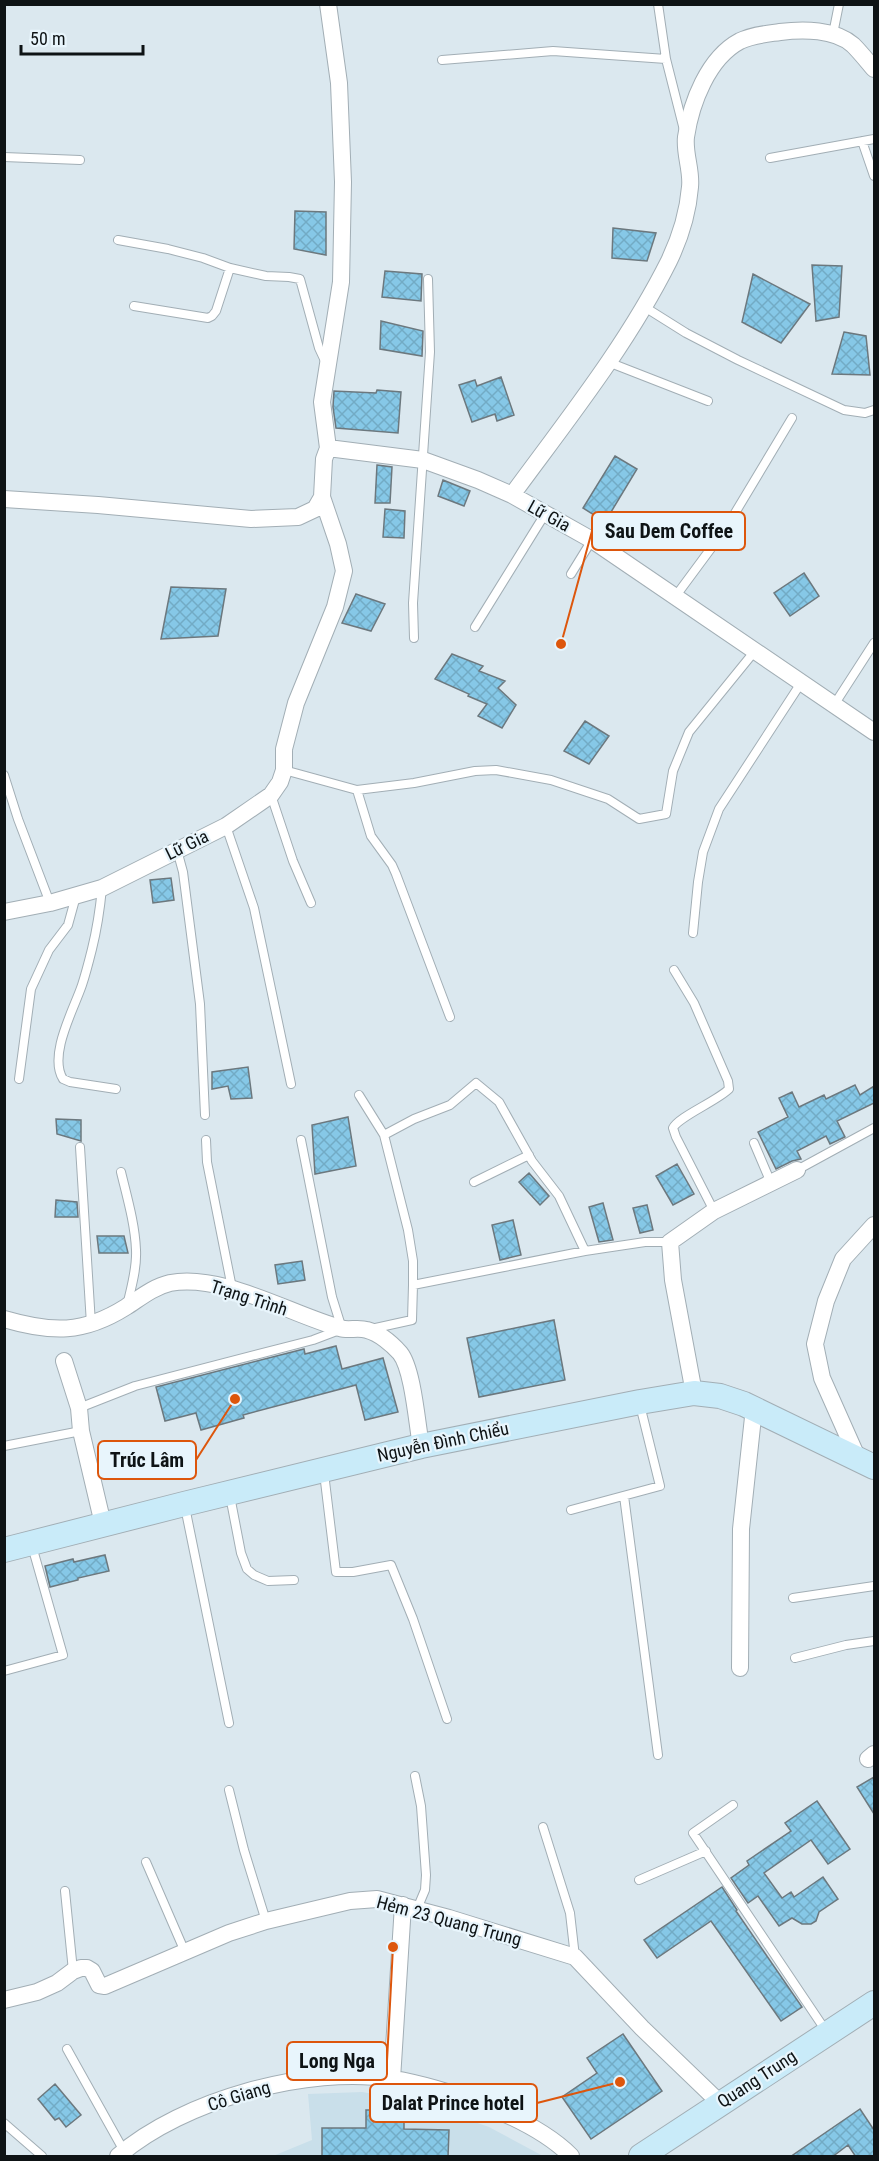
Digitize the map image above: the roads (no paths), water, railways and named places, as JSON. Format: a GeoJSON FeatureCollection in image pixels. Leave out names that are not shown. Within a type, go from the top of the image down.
{"type":"FeatureCollection","features":[{"type":"Feature","properties":{"kind":"main road","name":"Nguyễn Đình Chiểu"},"geometry":{"type":"LineString","coordinates":[[4,1550],[184,1503],[421,1446],[694,1393],[720,1396],[754,1408],[866,1463]]}},
{"type":"Feature","properties":{"kind":"main road","name":"Quang Trung"},"geometry":{"type":"LineString","coordinates":[[641,2157],[874,2004]]}},
{"type":"Feature","properties":{"kind":"street"},"geometry":{"type":"LineString","coordinates":[[272,795],[284,770],[284,749],[296,703],[334,607],[344,571],[339,544],[322,497],[324,459],[328,448],[322,402],[341,282],[343,182],[339,83],[328,4]]}},
{"type":"Feature","properties":{"kind":"street"},"geometry":{"type":"LineString","coordinates":[[512,495],[608,362],[669,260],[682,228],[691,185],[686,139],[699,88],[711,68],[726,51],[740,41],[757,35],[798,29],[833,34],[852,44],[874,69]]}},
{"type":"Feature","properties":{"kind":"street","name":"Lữ Gia"},"geometry":{"type":"LineString","coordinates":[[328,448],[423,460],[512,495],[592,540],[874,732]]}},
{"type":"Feature","properties":{"kind":"street"},"geometry":{"type":"LineString","coordinates":[[4,498],[251,519],[283,519],[298,518],[307,514],[315,509],[322,497]]}},
{"type":"Feature","properties":{"kind":"street","name":"Lữ Gia"},"geometry":{"type":"LineString","coordinates":[[4,912],[50,903],[102,888],[226,826],[272,795]]}},
{"type":"Feature","properties":{"kind":"street"},"geometry":{"type":"LineString","coordinates":[[694,1393],[673,1280],[670,1242],[714,1211],[797,1170]]}},
{"type":"Feature","properties":{"kind":"street"},"geometry":{"type":"LineString","coordinates":[[866,1463],[822,1378],[815,1344],[826,1301],[843,1259],[874,1225]]}},
{"type":"Feature","properties":{"kind":"street","name":"Trạng Trình"},"geometry":{"type":"LineString","coordinates":[[4,1319],[31,1326],[66,1329],[91,1325],[156,1288],[185,1281],[232,1289],[342,1329],[367,1329]]}},
{"type":"Feature","properties":{"kind":"street"},"geometry":{"type":"LineString","coordinates":[[367,1329],[388,1341],[402,1355],[410,1382],[421,1446]]}},
{"type":"Feature","properties":{"kind":"street"},"geometry":{"type":"LineString","coordinates":[[64,1361],[79,1408],[81,1431],[103,1524]]}},
{"type":"Feature","properties":{"kind":"street"},"geometry":{"type":"LineString","coordinates":[[740,1668],[741,1529],[754,1408]]}},
{"type":"Feature","properties":{"kind":"street","name":"Hẻm 23 Quang Trung"},"geometry":{"type":"LineString","coordinates":[[73,1971],[87,1968],[92,1971],[99,1985],[105,1986],[229,1933],[266,1921],[377,1899],[575,1957],[642,2028],[720,2103]]}},
{"type":"Feature","properties":{"kind":"street"},"geometry":{"type":"LineString","coordinates":[[392,2079],[410,1907]]}},
{"type":"Feature","properties":{"kind":"street"},"geometry":{"type":"LineString","coordinates":[[4,2000],[37,1992],[57,1983],[73,1971]]}},
{"type":"Feature","properties":{"kind":"street","name":"Cô Giang"},"geometry":{"type":"LineString","coordinates":[[121,2154],[158,2128],[191,2111],[250,2090],[281,2084],[356,2076],[392,2079],[448,2091],[495,2109],[544,2135],[572,2157]]}},
{"type":"Feature","properties":{"kind":"lane"},"geometry":{"type":"LineString","coordinates":[[658,4],[666,59],[686,139]]}},
{"type":"Feature","properties":{"kind":"lane"},"geometry":{"type":"LineString","coordinates":[[833,34],[839,4]]}},
{"type":"Feature","properties":{"kind":"lane"},"geometry":{"type":"LineString","coordinates":[[442,60],[553,51],[666,59]]}},
{"type":"Feature","properties":{"kind":"lane"},"geometry":{"type":"LineString","coordinates":[[770,158],[874,139]]}},
{"type":"Feature","properties":{"kind":"lane"},"geometry":{"type":"LineString","coordinates":[[862,141],[874,176]]}},
{"type":"Feature","properties":{"kind":"lane"},"geometry":{"type":"LineString","coordinates":[[4,157],[80,160]]}},
{"type":"Feature","properties":{"kind":"lane"},"geometry":{"type":"LineString","coordinates":[[118,240],[168,249],[230,268],[266,276],[300,279],[327,366]]}},
{"type":"Feature","properties":{"kind":"lane"},"geometry":{"type":"LineString","coordinates":[[134,306],[208,318],[216,311],[230,268]]}},
{"type":"Feature","properties":{"kind":"lane"},"geometry":{"type":"LineString","coordinates":[[414,638],[413,603],[430,352],[428,279]]}},
{"type":"Feature","properties":{"kind":"lane"},"geometry":{"type":"LineString","coordinates":[[643,306],[686,333],[833,406],[852,412],[865,413],[874,410]]}},
{"type":"Feature","properties":{"kind":"lane"},"geometry":{"type":"LineString","coordinates":[[608,362],[708,401]]}},
{"type":"Feature","properties":{"kind":"lane"},"geometry":{"type":"LineString","coordinates":[[675,598],[726,528],[792,418]]}},
{"type":"Feature","properties":{"kind":"lane"},"geometry":{"type":"LineString","coordinates":[[475,627],[545,514]]}},
{"type":"Feature","properties":{"kind":"lane"},"geometry":{"type":"LineString","coordinates":[[571,574],[592,540]]}},
{"type":"Feature","properties":{"kind":"lane"},"geometry":{"type":"LineString","coordinates":[[834,705],[874,643]]}},
{"type":"Feature","properties":{"kind":"lane"},"geometry":{"type":"LineString","coordinates":[[284,770],[357,790],[414,783],[475,771],[496,770],[551,780],[608,799],[639,819],[666,814],[673,771],[689,732],[754,652]]}},
{"type":"Feature","properties":{"kind":"lane"},"geometry":{"type":"LineString","coordinates":[[693,933],[703,852],[718,809],[801,683]]}},
{"type":"Feature","properties":{"kind":"lane"},"geometry":{"type":"LineString","coordinates":[[4,775],[50,903]]}},
{"type":"Feature","properties":{"kind":"lane"},"geometry":{"type":"LineString","coordinates":[[357,790],[372,836],[396,874],[450,1017]]}},
{"type":"Feature","properties":{"kind":"lane"},"geometry":{"type":"LineString","coordinates":[[272,795],[293,861],[311,903]]}},
{"type":"Feature","properties":{"kind":"lane"},"geometry":{"type":"LineString","coordinates":[[226,826],[254,908],[291,1084]]}},
{"type":"Feature","properties":{"kind":"lane"},"geometry":{"type":"LineString","coordinates":[[177,850],[183,872],[200,1004],[205,1115]]}},
{"type":"Feature","properties":{"kind":"lane"},"geometry":{"type":"LineString","coordinates":[[102,888],[92,948],[63,1034],[59,1068],[63,1079],[70,1082],[116,1089]]}},
{"type":"Feature","properties":{"kind":"lane"},"geometry":{"type":"LineString","coordinates":[[19,1080],[31,989],[49,950],[68,925],[76,896]]}},
{"type":"Feature","properties":{"kind":"lane"},"geometry":{"type":"LineString","coordinates":[[674,970],[694,1003],[728,1081],[729,1089],[722,1096],[678,1121],[673,1128],[714,1211]]}},
{"type":"Feature","properties":{"kind":"lane"},"geometry":{"type":"LineString","coordinates":[[384,1135],[414,1119],[450,1105],[476,1083],[499,1102],[529,1155],[559,1196],[585,1251]]}},
{"type":"Feature","properties":{"kind":"lane"},"geometry":{"type":"LineString","coordinates":[[359,1095],[384,1135],[412,1251],[412,1320],[367,1329]]}},
{"type":"Feature","properties":{"kind":"lane"},"geometry":{"type":"LineString","coordinates":[[797,1170],[874,1128]]}},
{"type":"Feature","properties":{"kind":"lane"},"geometry":{"type":"LineString","coordinates":[[206,1140],[209,1173],[232,1289]]}},
{"type":"Feature","properties":{"kind":"lane"},"geometry":{"type":"LineString","coordinates":[[79,1408],[135,1386],[313,1340],[342,1329],[332,1298],[301,1140]]}},
{"type":"Feature","properties":{"kind":"lane"},"geometry":{"type":"LineString","coordinates":[[754,1143],[771,1183]]}},
{"type":"Feature","properties":{"kind":"lane"},"geometry":{"type":"LineString","coordinates":[[80,1147],[91,1325]]}},
{"type":"Feature","properties":{"kind":"lane"},"geometry":{"type":"LineString","coordinates":[[474,1182],[529,1155]]}},
{"type":"Feature","properties":{"kind":"lane"},"geometry":{"type":"LineString","coordinates":[[121,1172],[130,1207],[136,1249],[127,1306]]}},
{"type":"Feature","properties":{"kind":"lane"},"geometry":{"type":"LineString","coordinates":[[413,1285],[585,1251],[645,1242],[670,1242]]}},
{"type":"Feature","properties":{"kind":"lane"},"geometry":{"type":"LineString","coordinates":[[572,1510],[660,1486],[640,1402]]}},
{"type":"Feature","properties":{"kind":"lane"},"geometry":{"type":"LineString","coordinates":[[4,1446],[81,1431]]}},
{"type":"Feature","properties":{"kind":"lane"},"geometry":{"type":"LineString","coordinates":[[323,1469],[336,1572],[353,1572],[391,1565],[413,1618],[447,1719]]}},
{"type":"Feature","properties":{"kind":"lane"},"geometry":{"type":"LineString","coordinates":[[229,1493],[241,1553],[247,1569],[268,1581],[294,1580]]}},
{"type":"Feature","properties":{"kind":"lane"},"geometry":{"type":"LineString","coordinates":[[624,1496],[658,1755]]}},
{"type":"Feature","properties":{"kind":"lane"},"geometry":{"type":"LineString","coordinates":[[184,1503],[229,1723]]}},
{"type":"Feature","properties":{"kind":"lane"},"geometry":{"type":"LineString","coordinates":[[4,1671],[63,1655],[32,1543]]}},
{"type":"Feature","properties":{"kind":"lane"},"geometry":{"type":"LineString","coordinates":[[793,1598],[874,1586]]}},
{"type":"Feature","properties":{"kind":"lane"},"geometry":{"type":"LineString","coordinates":[[795,1658],[846,1645],[874,1641]]}},
{"type":"Feature","properties":{"kind":"lane"},"geometry":{"type":"LineString","coordinates":[[410,1907],[424,1890],[426,1875],[421,1806],[415,1776]]}},
{"type":"Feature","properties":{"kind":"lane"},"geometry":{"type":"LineString","coordinates":[[229,1790],[244,1850],[266,1921]]}},
{"type":"Feature","properties":{"kind":"lane"},"geometry":{"type":"LineString","coordinates":[[733,1805],[693,1833],[828,2034]]}},
{"type":"Feature","properties":{"kind":"lane"},"geometry":{"type":"LineString","coordinates":[[543,1827],[570,1913],[575,1957]]}},
{"type":"Feature","properties":{"kind":"lane"},"geometry":{"type":"LineString","coordinates":[[639,1880],[706,1851]]}},
{"type":"Feature","properties":{"kind":"lane"},"geometry":{"type":"LineString","coordinates":[[146,1862],[185,1953]]}},
{"type":"Feature","properties":{"kind":"lane"},"geometry":{"type":"LineString","coordinates":[[65,1891],[73,1971]]}},
{"type":"Feature","properties":{"kind":"lane"},"geometry":{"type":"LineString","coordinates":[[67,2049],[121,2154]]}},
{"type":"Feature","properties":{"kind":"lane"},"geometry":{"type":"LineString","coordinates":[[4,2123],[42,2157]]}},
{"type":"Feature","properties":{"kind":"place","name":"Sau Dem Coffee"},"geometry":{"type":"Point","coordinates":[561,644]}},
{"type":"Feature","properties":{"kind":"place","name":"Trúc Lâm"},"geometry":{"type":"Point","coordinates":[235,1399]}},
{"type":"Feature","properties":{"kind":"place","name":"Long Nga"},"geometry":{"type":"Point","coordinates":[393,1947]}},
{"type":"Feature","properties":{"kind":"place","name":"Dalat Prince hotel"},"geometry":{"type":"Point","coordinates":[620,2082]}}]}
